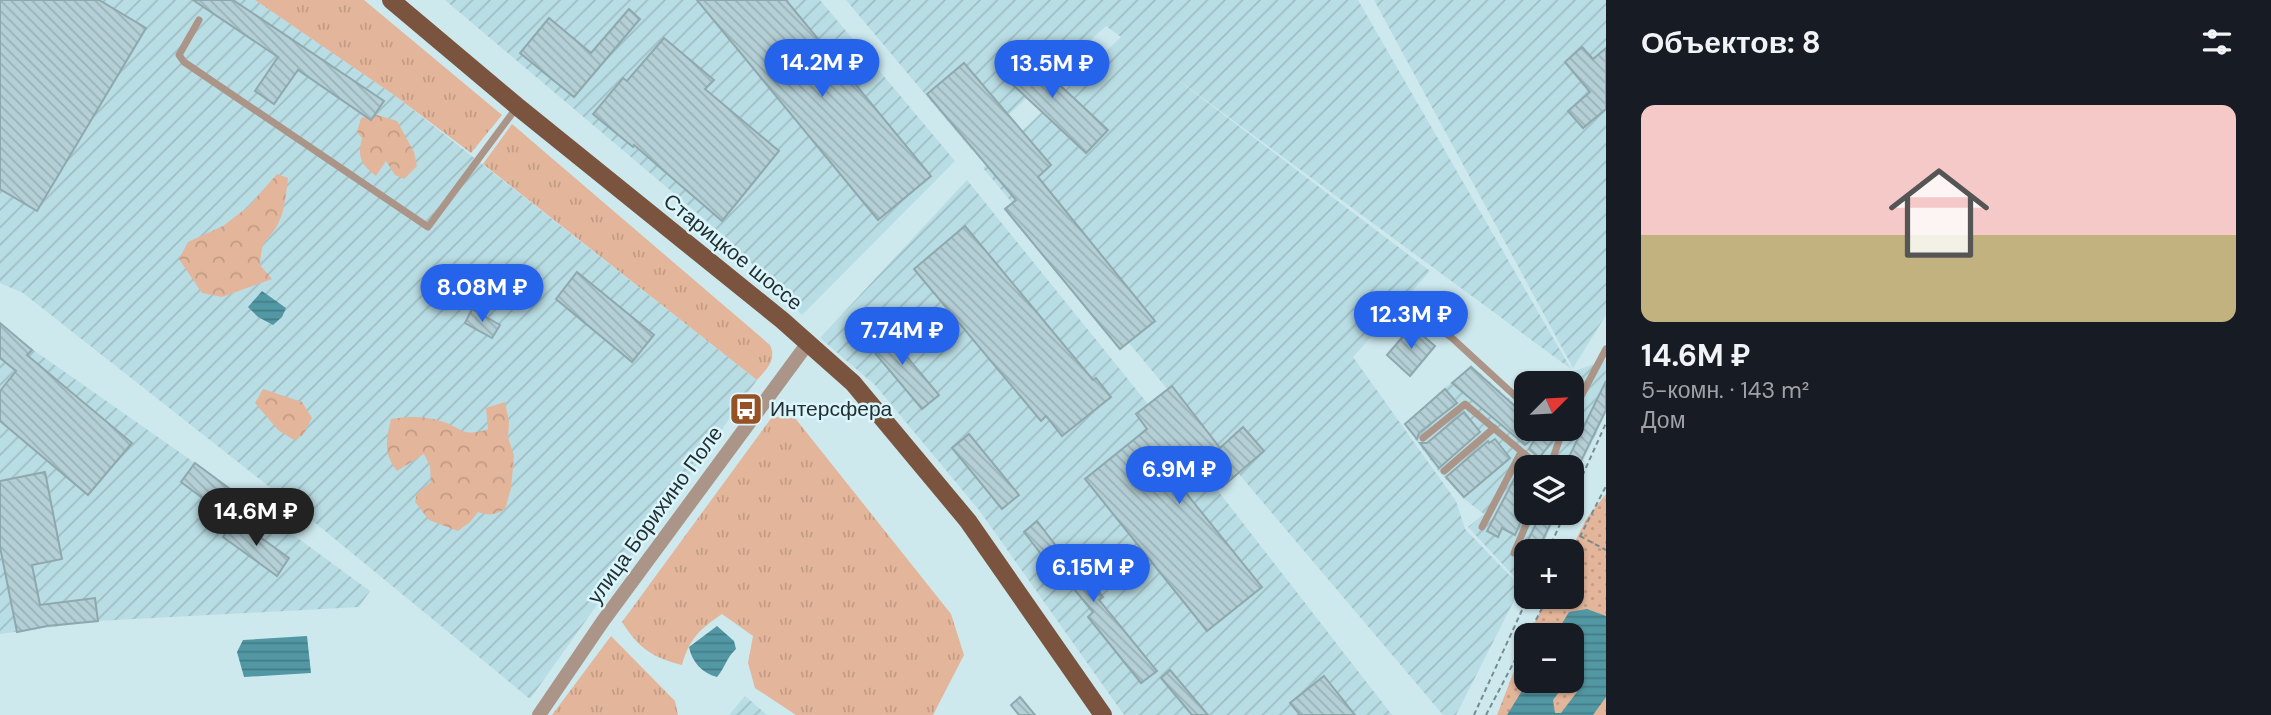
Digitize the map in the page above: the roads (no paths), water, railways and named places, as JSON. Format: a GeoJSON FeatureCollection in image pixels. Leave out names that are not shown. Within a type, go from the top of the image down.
{"type":"FeatureCollection","features":[{"type":"Feature","properties":{"kind":"main road","name":"Старицкое шоссе"},"geometry":{"type":"LineString","coordinates":[[391,0],[853,383],[968,521],[1103,715]]}},
{"type":"Feature","properties":{"kind":"street","name":"улица Борихино Поле"},"geometry":{"type":"LineString","coordinates":[[539,715],[603,621],[808,343]]}},
{"type":"Feature","properties":{"kind":"lane"},"geometry":{"type":"LineString","coordinates":[[199,20],[179,55],[184,62],[428,227],[518,107]]}},
{"type":"Feature","properties":{"kind":"lane"},"geometry":{"type":"LineString","coordinates":[[1415,310],[1452,338],[1514,395]]}},
{"type":"Feature","properties":{"kind":"lane"},"geometry":{"type":"LineString","coordinates":[[1584,390],[1606,349]]}},
{"type":"Feature","properties":{"kind":"lane"},"geometry":{"type":"LineString","coordinates":[[1423,438],[1465,404],[1525,455]]}},
{"type":"Feature","properties":{"kind":"lane"},"geometry":{"type":"LineString","coordinates":[[1444,471],[1494,428]]}},
{"type":"Feature","properties":{"kind":"lane"},"geometry":{"type":"LineString","coordinates":[[1482,527],[1521,452]]}},
{"type":"Feature","properties":{"kind":"water"},"geometry":{"type":"Polygon","coordinates":[[[262,291],[286,308],[282,317],[273,325],[258,317],[248,307],[262,291]]]}},
{"type":"Feature","properties":{"kind":"water"},"geometry":{"type":"Polygon","coordinates":[[[1587,609],[1606,616],[1606,697],[1593,715],[1507,715],[1521,693],[1558,693],[1553,700],[1555,713],[1561,713],[1576,693],[1584,693],[1584,623],[1562,623],[1569,612],[1587,609]]]}},
{"type":"Feature","properties":{"kind":"water"},"geometry":{"type":"Polygon","coordinates":[[[717,626],[734,641],[736,649],[717,677],[698,666],[689,647],[717,626]]]}},
{"type":"Feature","properties":{"kind":"water"},"geometry":{"type":"Polygon","coordinates":[[[307,636],[311,673],[244,677],[237,652],[243,640],[307,636]]]}},
{"type":"Feature","properties":{"kind":"place","name":"Интерсфера"},"geometry":{"type":"Point","coordinates":[746,409]}}]}
